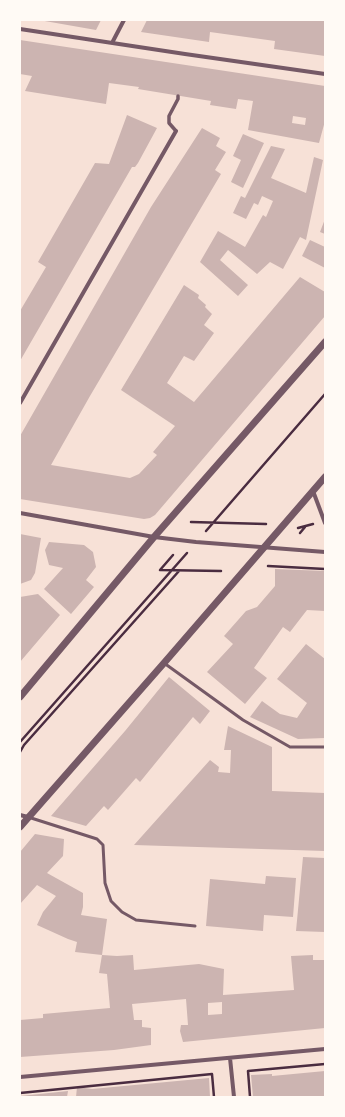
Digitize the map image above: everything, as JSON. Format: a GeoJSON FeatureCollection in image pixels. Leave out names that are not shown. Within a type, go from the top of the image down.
{"type":"FeatureCollection","features":[{"type":"Feature","properties":{"kind":"street"},"geometry":{"type":"LineString","coordinates":[[112,43],[124,20]]}},
{"type":"Feature","properties":{"kind":"street"},"geometry":{"type":"LineString","coordinates":[[20,29],[325,74]]}},
{"type":"Feature","properties":{"kind":"street"},"geometry":{"type":"LineString","coordinates":[[20,403],[176,131],[169,123],[169,116],[178,99],[178,96]]}},
{"type":"Feature","properties":{"kind":"street"},"geometry":{"type":"LineString","coordinates":[[20,697],[154,537],[325,342]]}},
{"type":"Feature","properties":{"kind":"street"},"geometry":{"type":"LineString","coordinates":[[20,827],[325,477]]}},
{"type":"Feature","properties":{"kind":"street"},"geometry":{"type":"LineString","coordinates":[[313,491],[325,523]]}},
{"type":"Feature","properties":{"kind":"street"},"geometry":{"type":"LineString","coordinates":[[20,514],[154,537],[196,542],[325,552]]}},
{"type":"Feature","properties":{"kind":"street"},"geometry":{"type":"LineString","coordinates":[[20,815],[28,817]]}},
{"type":"Feature","properties":{"kind":"street"},"geometry":{"type":"LineString","coordinates":[[20,1077],[325,1050]]}},
{"type":"Feature","properties":{"kind":"street"},"geometry":{"type":"LineString","coordinates":[[230,1058],[234,1097]]}},
{"type":"Feature","properties":{"kind":"lane"},"geometry":{"type":"LineString","coordinates":[[164,663],[243,720],[290,747],[325,747]]}},
{"type":"Feature","properties":{"kind":"lane"},"geometry":{"type":"LineString","coordinates":[[28,817],[97,839],[103,845],[104,883],[111,901],[122,912],[136,920],[195,926]]}},
{"type":"Feature","properties":{"kind":"path"},"geometry":{"type":"LineString","coordinates":[[20,742],[325,394]]}},
{"type":"Feature","properties":{"kind":"path"},"geometry":{"type":"LineString","coordinates":[[191,522],[268,524]]}},
{"type":"Feature","properties":{"kind":"path"},"geometry":{"type":"LineString","coordinates":[[300,533],[306,527],[313,524]]}},
{"type":"Feature","properties":{"kind":"path"},"geometry":{"type":"LineString","coordinates":[[173,555],[160,570],[221,572]]}},
{"type":"Feature","properties":{"kind":"path"},"geometry":{"type":"LineString","coordinates":[[268,566],[325,569]]}},
{"type":"Feature","properties":{"kind":"path"},"geometry":{"type":"LineString","coordinates":[[20,752],[24,745],[179,571]]}},
{"type":"Feature","properties":{"kind":"path"},"geometry":{"type":"LineString","coordinates":[[250,1097],[248,1071],[325,1064]]}},
{"type":"Feature","properties":{"kind":"path"},"geometry":{"type":"LineString","coordinates":[[20,1093],[212,1074],[214,1097]]}},
{"type":"Feature","properties":{"kind":"building"},"geometry":{"type":"Polygon","coordinates":[[[39,20],[101,20],[96,30],[39,20]]]}},
{"type":"Feature","properties":{"kind":"building"},"geometry":{"type":"Polygon","coordinates":[[[147,20],[325,20],[325,56],[274,49],[275,41],[210,32],[209,42],[141,32],[147,20]]]}},
{"type":"Feature","properties":{"kind":"building"},"geometry":{"type":"Polygon","coordinates":[[[20,40],[325,86],[325,121],[319,143],[248,130],[253,101],[238,99],[236,109],[210,105],[211,101],[138,89],[139,87],[109,83],[106,104],[25,91],[32,76],[20,74],[20,40]],[[293,116],[292,123],[305,125],[306,118],[293,116]]]}},
{"type":"Feature","properties":{"kind":"building"},"geometry":{"type":"Polygon","coordinates":[[[127,115],[157,128],[138,163],[135,167],[132,167],[20,361],[20,311],[46,267],[38,262],[95,163],[109,164],[127,115]]]}},
{"type":"Feature","properties":{"kind":"building"},"geometry":{"type":"Polygon","coordinates":[[[202,128],[220,138],[216,146],[226,152],[215,170],[221,174],[51,465],[130,478],[139,474],[157,455],[153,452],[175,426],[121,390],[184,285],[199,295],[198,298],[206,305],[205,307],[212,314],[204,325],[214,333],[194,361],[184,356],[167,383],[194,402],[300,277],[325,292],[325,316],[155,515],[150,518],[144,519],[20,499],[20,436],[151,207],[202,128]]]}},
{"type":"Feature","properties":{"kind":"building"},"geometry":{"type":"Polygon","coordinates":[[[243,134],[264,143],[243,188],[231,182],[241,160],[233,156],[243,134]]]}},
{"type":"Feature","properties":{"kind":"building"},"geometry":{"type":"Polygon","coordinates":[[[271,146],[285,149],[271,178],[306,193],[314,157],[323,160],[306,240],[300,237],[283,269],[270,262],[257,274],[228,250],[220,260],[248,285],[238,296],[200,262],[218,231],[245,247],[263,215],[266,217],[273,201],[262,196],[258,205],[254,203],[246,219],[233,213],[241,196],[245,198],[271,146]]]}},
{"type":"Feature","properties":{"kind":"building"},"geometry":{"type":"Polygon","coordinates":[[[325,219],[325,234],[320,232],[325,219]]]}},
{"type":"Feature","properties":{"kind":"building"},"geometry":{"type":"Polygon","coordinates":[[[310,240],[325,247],[325,268],[302,256],[310,240]]]}},
{"type":"Feature","properties":{"kind":"building"},"geometry":{"type":"Polygon","coordinates":[[[20,534],[41,538],[35,573],[31,580],[20,584],[20,534]]]}},
{"type":"Feature","properties":{"kind":"building"},"geometry":{"type":"Polygon","coordinates":[[[49,542],[84,545],[93,552],[96,567],[86,580],[94,587],[71,614],[44,589],[63,568],[49,565],[45,550],[49,542]]]}},
{"type":"Feature","properties":{"kind":"building"},"geometry":{"type":"Polygon","coordinates":[[[275,569],[325,571],[325,611],[307,610],[290,632],[283,627],[254,668],[267,678],[245,704],[207,672],[233,644],[224,636],[246,611],[257,607],[275,586],[275,569]]]}},
{"type":"Feature","properties":{"kind":"building"},"geometry":{"type":"Polygon","coordinates":[[[38,594],[60,615],[20,662],[20,597],[38,594]]]}},
{"type":"Feature","properties":{"kind":"building"},"geometry":{"type":"Polygon","coordinates":[[[306,644],[325,659],[325,738],[298,739],[250,717],[262,701],[280,714],[297,718],[307,703],[277,679],[306,644]]]}},
{"type":"Feature","properties":{"kind":"building"},"geometry":{"type":"Polygon","coordinates":[[[169,677],[210,711],[200,724],[193,717],[140,782],[136,778],[108,810],[104,806],[86,826],[51,816],[125,731],[169,677]]]}},
{"type":"Feature","properties":{"kind":"building"},"geometry":{"type":"Polygon","coordinates":[[[228,726],[272,747],[272,791],[325,793],[325,851],[134,845],[210,760],[219,767],[218,772],[230,773],[231,750],[224,750],[228,726]]]}},
{"type":"Feature","properties":{"kind":"building"},"geometry":{"type":"Polygon","coordinates":[[[35,834],[64,839],[63,856],[47,873],[83,893],[83,907],[81,915],[107,919],[102,955],[75,952],[77,942],[37,925],[43,912],[56,896],[37,885],[20,904],[20,852],[35,834]]]}},
{"type":"Feature","properties":{"kind":"building"},"geometry":{"type":"Polygon","coordinates":[[[303,857],[325,858],[325,932],[296,931],[303,857]]]}},
{"type":"Feature","properties":{"kind":"building"},"geometry":{"type":"Polygon","coordinates":[[[266,876],[296,878],[293,917],[264,915],[263,931],[206,926],[210,879],[265,884],[266,876]]]}},
{"type":"Feature","properties":{"kind":"building"},"geometry":{"type":"Polygon","coordinates":[[[102,955],[133,955],[134,970],[199,964],[224,969],[223,995],[294,990],[291,956],[313,955],[313,960],[325,960],[325,1028],[183,1042],[180,1031],[181,1025],[188,1025],[186,999],[132,1004],[134,1020],[142,1020],[142,1027],[151,1028],[151,1045],[114,1050],[20,1057],[20,1020],[43,1018],[43,1014],[110,1008],[107,974],[99,973],[102,955]],[[222,1002],[208,1003],[208,1015],[222,1014],[222,1002]]]}},
{"type":"Feature","properties":{"kind":"building"},"geometry":{"type":"Polygon","coordinates":[[[325,1071],[325,1097],[253,1097],[251,1075],[272,1074],[272,1076],[325,1071]]]}},
{"type":"Feature","properties":{"kind":"building"},"geometry":{"type":"Polygon","coordinates":[[[209,1078],[210,1097],[76,1097],[77,1087],[92,1089],[209,1078]]]}},
{"type":"Feature","properties":{"kind":"building"},"geometry":{"type":"Polygon","coordinates":[[[68,1091],[67,1097],[20,1097],[20,1096],[68,1091]]]}}]}
